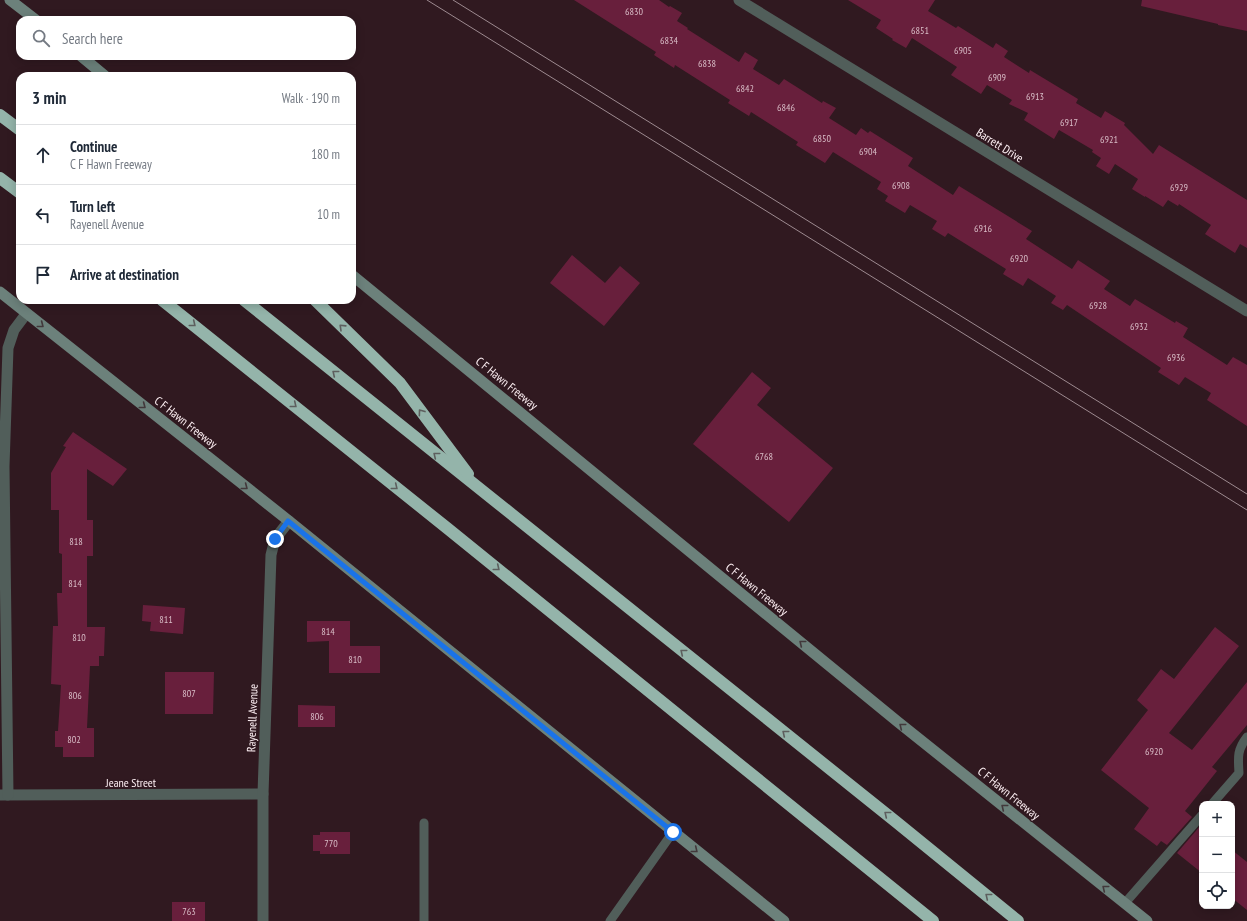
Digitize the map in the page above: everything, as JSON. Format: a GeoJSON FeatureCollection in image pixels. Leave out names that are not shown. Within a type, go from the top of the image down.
{"type":"FeatureCollection","features":[{"type":"Feature","properties":{"kind":"highway"},"geometry":{"type":"LineString","coordinates":[[0,115],[16,127]]}},
{"type":"Feature","properties":{"kind":"highway"},"geometry":{"type":"LineString","coordinates":[[0,178],[16,190]]}},
{"type":"Feature","properties":{"kind":"highway"},"geometry":{"type":"LineString","coordinates":[[167,304],[447,528],[924,916],[933,921]]}},
{"type":"Feature","properties":{"kind":"highway"},"geometry":{"type":"LineString","coordinates":[[249,304],[1018,921]]}},
{"type":"Feature","properties":{"kind":"highway"},"geometry":{"type":"LineString","coordinates":[[319,304],[400,383],[478,488]]}},
{"type":"Feature","properties":{"kind":"main road"},"geometry":{"type":"LineString","coordinates":[[10,0],[31,16]]}},
{"type":"Feature","properties":{"kind":"main road"},"geometry":{"type":"LineString","coordinates":[[86,60],[100,72]]}},
{"type":"Feature","properties":{"kind":"main road","name":"C F Hawn Freeway"},"geometry":{"type":"LineString","coordinates":[[356,278],[898,722],[1147,921]]}},
{"type":"Feature","properties":{"kind":"main road","name":"C F Hawn Freeway"},"geometry":{"type":"LineString","coordinates":[[0,292],[288,521],[784,921]]}},
{"type":"Feature","properties":{"kind":"street","name":"Barrett Drive"},"geometry":{"type":"LineString","coordinates":[[739,0],[1247,311]]}},
{"type":"Feature","properties":{"kind":"street"},"geometry":{"type":"LineString","coordinates":[[4,795],[2,466],[8,348],[14,330],[26,314]]}},
{"type":"Feature","properties":{"kind":"street","name":"Rayenell Avenue"},"geometry":{"type":"LineString","coordinates":[[263,921],[263,794],[271,555],[275,539],[288,521]]}},
{"type":"Feature","properties":{"kind":"street","name":"Jeane Street"},"geometry":{"type":"LineString","coordinates":[[4,795],[263,794]]}},
{"type":"Feature","properties":{"kind":"lane"},"geometry":{"type":"LineString","coordinates":[[1215,801],[1239,773],[1238,753],[1241,744],[1247,737]]}},
{"type":"Feature","properties":{"kind":"lane"},"geometry":{"type":"LineString","coordinates":[[1125,903],[1199,818]]}},
{"type":"Feature","properties":{"kind":"lane"},"geometry":{"type":"LineString","coordinates":[[424,823],[424,921]]}},
{"type":"Feature","properties":{"kind":"lane"},"geometry":{"type":"LineString","coordinates":[[610,921],[673,832]]}},
{"type":"Feature","properties":{"kind":"building"},"geometry":{"type":"Polygon","coordinates":[[[574,0],[659,0],[682,13],[677,21],[688,28],[687,29],[739,62],[745,52],[758,60],[753,69],[779,85],[784,79],[822,103],[823,101],[836,108],[829,118],[856,135],[861,128],[868,133],[870,131],[913,158],[908,166],[953,195],[959,186],[1032,231],[1026,239],[1072,269],[1078,260],[1110,281],[1104,289],[1130,306],[1135,299],[1175,323],[1176,321],[1188,328],[1183,337],[1227,365],[1233,357],[1247,365],[1247,426],[1207,400],[1211,393],[1185,377],[1179,385],[1158,372],[1161,368],[1067,305],[1063,310],[1051,303],[1056,296],[1028,278],[1023,286],[1003,274],[1006,269],[948,233],[945,237],[932,229],[937,221],[910,205],[905,213],[885,201],[888,196],[877,189],[881,182],[833,152],[825,163],[796,145],[798,142],[751,112],[749,116],[728,103],[730,100],[675,65],[674,68],[654,55],[656,52],[574,0]]]}},
{"type":"Feature","properties":{"kind":"building"},"geometry":{"type":"Polygon","coordinates":[[[848,0],[935,0],[928,11],[956,28],[958,26],[993,48],[996,43],[1008,51],[1004,57],[1029,73],[1030,70],[1078,99],[1076,103],[1101,118],[1105,111],[1125,123],[1124,125],[1153,154],[1159,145],[1247,200],[1247,248],[1240,244],[1235,253],[1205,234],[1211,225],[1179,204],[1178,206],[1168,200],[1163,207],[1132,189],[1138,179],[1115,164],[1109,174],[1096,166],[1101,158],[1092,152],[1093,150],[1059,130],[1054,139],[1024,120],[1028,113],[1009,104],[1012,100],[987,85],[981,94],[951,75],[957,67],[912,38],[906,48],[892,40],[893,39],[876,28],[881,20],[848,0]]]}},
{"type":"Feature","properties":{"kind":"building"},"geometry":{"type":"Polygon","coordinates":[[[1142,0],[1247,0],[1247,31],[1141,6],[1142,0]]]}},
{"type":"Feature","properties":{"kind":"building"},"geometry":{"type":"Polygon","coordinates":[[[572,255],[605,283],[620,266],[640,283],[604,326],[550,283],[572,255]]]}},
{"type":"Feature","properties":{"kind":"building"},"geometry":{"type":"Polygon","coordinates":[[[752,372],[771,388],[757,405],[833,468],[789,522],[693,444],[752,372]]]}},
{"type":"Feature","properties":{"kind":"building"},"geometry":{"type":"Polygon","coordinates":[[[73,432],[127,469],[113,486],[87,469],[87,520],[93,520],[93,556],[87,556],[87,627],[105,627],[104,656],[99,656],[99,666],[90,666],[87,728],[94,728],[94,757],[63,757],[63,747],[55,747],[55,731],[58,731],[61,685],[51,684],[53,626],[58,626],[57,593],[62,593],[62,554],[59,553],[59,510],[51,510],[51,473],[66,447],[63,446],[73,432]]]}},
{"type":"Feature","properties":{"kind":"building"},"geometry":{"type":"Polygon","coordinates":[[[143,605],[185,608],[183,634],[150,631],[151,622],[142,621],[143,605]]]}},
{"type":"Feature","properties":{"kind":"building"},"geometry":{"type":"Polygon","coordinates":[[[307,621],[350,621],[350,646],[380,646],[380,673],[329,673],[329,641],[307,642],[307,621]]]}},
{"type":"Feature","properties":{"kind":"building"},"geometry":{"type":"Polygon","coordinates":[[[1215,627],[1239,646],[1169,733],[1192,750],[1247,682],[1247,725],[1212,767],[1217,771],[1185,811],[1192,817],[1167,845],[1161,841],[1157,846],[1134,829],[1149,808],[1101,770],[1148,710],[1137,700],[1161,669],[1174,679],[1215,627]]]}},
{"type":"Feature","properties":{"kind":"building"},"geometry":{"type":"Polygon","coordinates":[[[165,672],[214,672],[213,714],[165,714],[165,672]]]}},
{"type":"Feature","properties":{"kind":"building"},"geometry":{"type":"Polygon","coordinates":[[[298,705],[335,706],[335,727],[298,727],[298,705]]]}},
{"type":"Feature","properties":{"kind":"building"},"geometry":{"type":"Polygon","coordinates":[[[1199,827],[1199,871],[1177,853],[1199,827]]]}},
{"type":"Feature","properties":{"kind":"building"},"geometry":{"type":"Polygon","coordinates":[[[320,832],[350,832],[350,854],[320,854],[320,851],[313,851],[313,835],[320,835],[320,832]]]}},
{"type":"Feature","properties":{"kind":"building"},"geometry":{"type":"Polygon","coordinates":[[[1235,852],[1247,862],[1247,910],[1235,900],[1235,852]]]}},
{"type":"Feature","properties":{"kind":"building"},"geometry":{"type":"Polygon","coordinates":[[[172,902],[205,902],[205,921],[172,921],[172,902]]]}},
{"type":"Feature","properties":{"kind":"tram line"},"geometry":{"type":"LineString","coordinates":[[427,0],[1247,510]]}},
{"type":"Feature","properties":{"kind":"tram line"},"geometry":{"type":"LineString","coordinates":[[453,0],[1247,494]]}},
{"type":"Feature","properties":{"kind":"route"},"geometry":{"type":"LineString","coordinates":[[275,539],[288,521],[673,832]]}}]}
